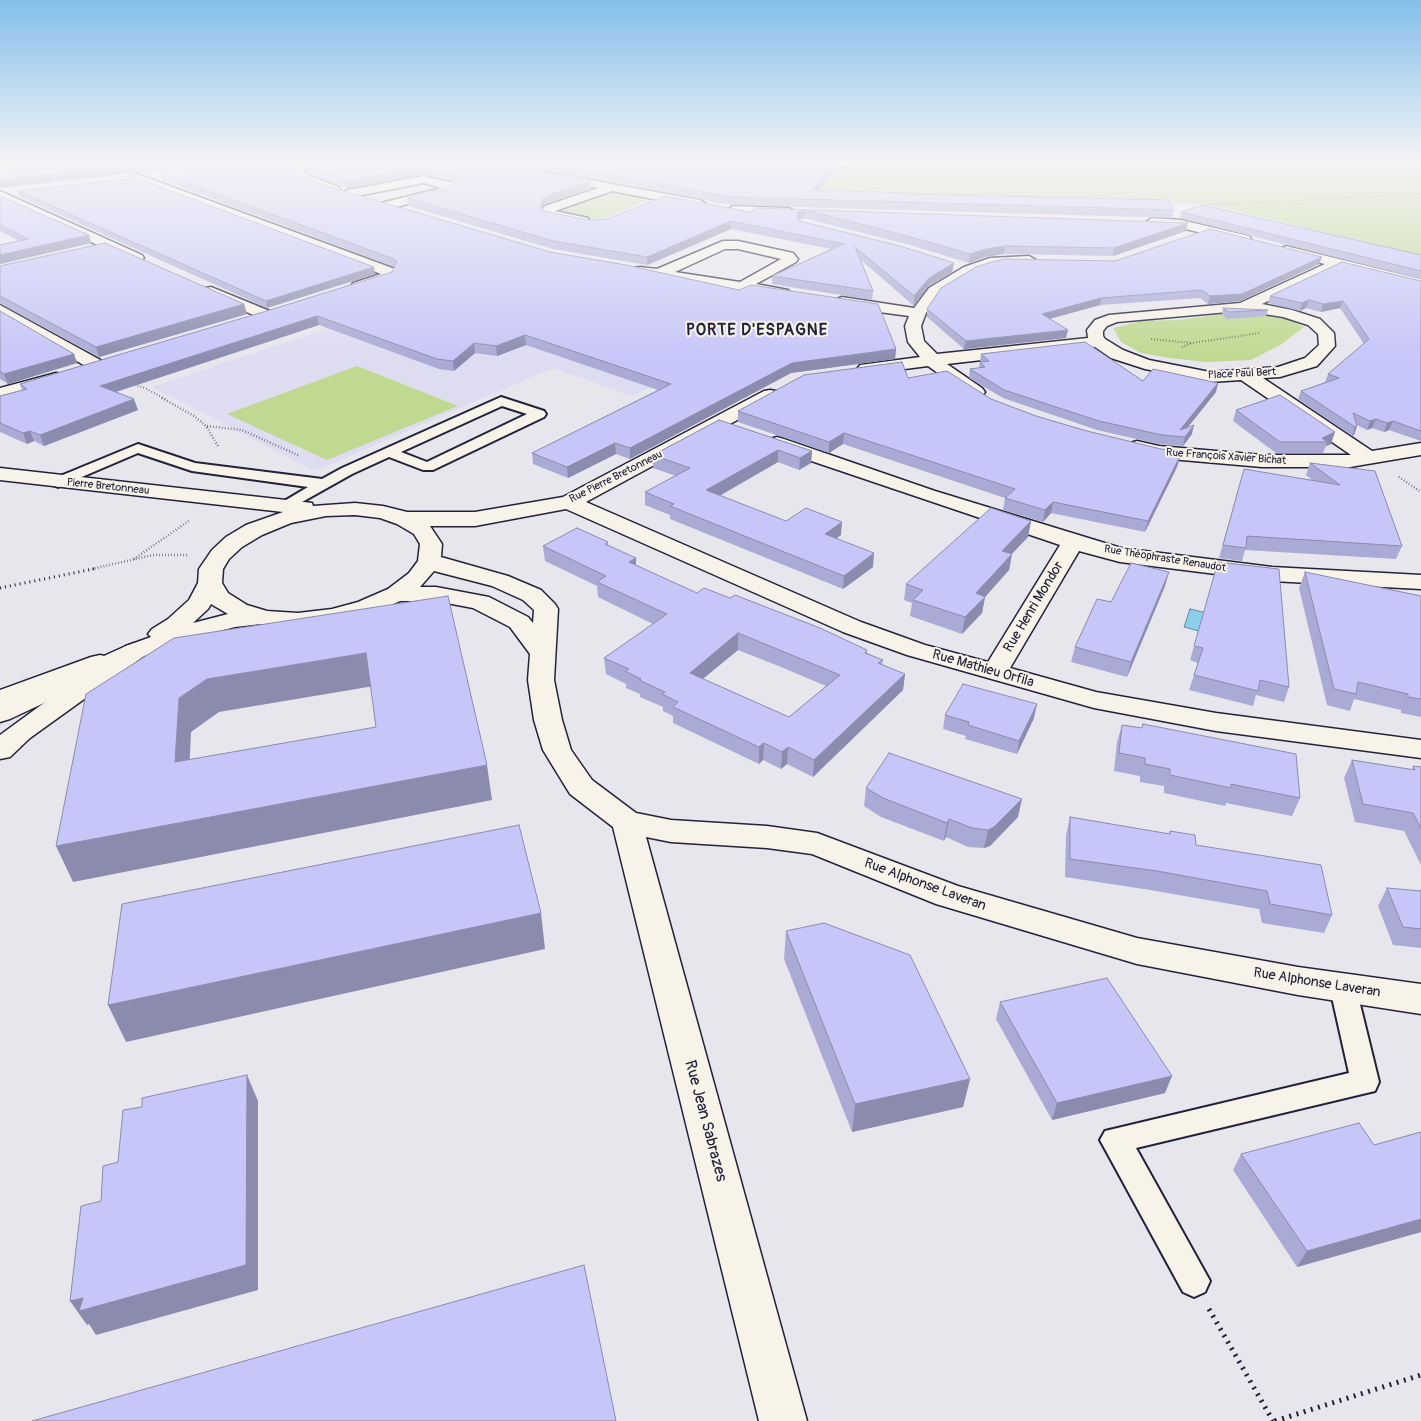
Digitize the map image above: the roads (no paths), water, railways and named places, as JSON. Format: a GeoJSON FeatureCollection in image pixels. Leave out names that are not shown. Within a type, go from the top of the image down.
{"type":"FeatureCollection","features":[{"type":"Feature","properties":{"kind":"street"},"geometry":{"type":"LineString","coordinates":[[72,228],[151,264]]}},
{"type":"Feature","properties":{"kind":"street"},"geometry":{"type":"LineString","coordinates":[[270,228],[390,272],[388,276],[341,291]]}},
{"type":"Feature","properties":{"kind":"street"},"geometry":{"type":"LineString","coordinates":[[1200,228],[1254,242]]}},
{"type":"Feature","properties":{"kind":"street"},"geometry":{"type":"LineString","coordinates":[[1181,240],[1208,230]]}},
{"type":"Feature","properties":{"kind":"street"},"geometry":{"type":"LineString","coordinates":[[90,249],[108,245]]}},
{"type":"Feature","properties":{"kind":"street"},"geometry":{"type":"LineString","coordinates":[[659,274],[723,245],[738,245],[788,256],[791,259],[743,286]]}},
{"type":"Feature","properties":{"kind":"street"},"geometry":{"type":"LineString","coordinates":[[1273,246],[1421,283]]}},
{"type":"Feature","properties":{"kind":"street"},"geometry":{"type":"LineString","coordinates":[[989,399],[966,386],[932,360],[916,342],[913,326],[918,313],[934,291],[950,280],[962,267],[1004,260],[1044,260]]}},
{"type":"Feature","properties":{"kind":"street"},"geometry":{"type":"LineString","coordinates":[[1242,308],[1338,263]]}},
{"type":"Feature","properties":{"kind":"street"},"geometry":{"type":"LineString","coordinates":[[628,269],[801,296]]}},
{"type":"Feature","properties":{"kind":"street"},"geometry":{"type":"LineString","coordinates":[[195,284],[266,315]]}},
{"type":"Feature","properties":{"kind":"street"},"geometry":{"type":"LineString","coordinates":[[830,300],[918,313]]}},
{"type":"Feature","properties":{"kind":"street","name":"Place Paul Bert"},"geometry":{"type":"LineString","coordinates":[[1228,307],[1242,308],[1258,308],[1286,313],[1314,322],[1326,333],[1328,346],[1311,362],[1280,372],[1247,376],[1210,377],[1145,364],[1117,354],[1098,342],[1095,336],[1095,330],[1101,323],[1115,318],[1228,307]]}},
{"type":"Feature","properties":{"kind":"street"},"geometry":{"type":"LineString","coordinates":[[247,321],[284,309]]}},
{"type":"Feature","properties":{"kind":"street"},"geometry":{"type":"LineString","coordinates":[[0,310],[98,366]]}},
{"type":"Feature","properties":{"kind":"street"},"geometry":{"type":"LineString","coordinates":[[853,370],[1098,342]]}},
{"type":"Feature","properties":{"kind":"street"},"geometry":{"type":"LineString","coordinates":[[0,394],[116,360]]}},
{"type":"Feature","properties":{"kind":"street"},"geometry":{"type":"LineString","coordinates":[[1247,376],[1369,458]]}},
{"type":"Feature","properties":{"kind":"street","name":"Rue Pierre Bretonneau"},"geometry":{"type":"LineString","coordinates":[[405,519],[475,519],[569,502],[782,388]]}},
{"type":"Feature","properties":{"kind":"street","name":"Rue Théophraste Renaudot"},"geometry":{"type":"LineString","coordinates":[[718,423],[919,492],[1073,542],[1120,554],[1272,574],[1421,582]]}},
{"type":"Feature","properties":{"kind":"street","name":"Rue François Xavier Bichat"},"geometry":{"type":"LineString","coordinates":[[1120,443],[1159,452],[1262,461],[1350,461],[1421,449]]}},
{"type":"Feature","properties":{"kind":"street","name":"Pierre Bretonneau"},"geometry":{"type":"LineString","coordinates":[[0,474],[58,482],[326,510]]}},
{"type":"Feature","properties":{"kind":"street","name":"Pierre Bretonneau"},"geometry":{"type":"LineString","coordinates":[[216,499],[242,512],[254,530]]}},
{"type":"Feature","properties":{"kind":"street","name":"Rue Mathieu Orfila"},"geometry":{"type":"LineString","coordinates":[[569,502],[852,627],[916,650],[1094,700],[1216,722],[1421,749]]}},
{"type":"Feature","properties":{"kind":"street"},"geometry":{"type":"LineString","coordinates":[[0,700],[135,650],[199,628],[234,620],[264,618],[298,620],[333,616],[367,607],[396,594],[417,578],[430,552],[422,530],[405,519],[383,512],[355,509],[326,510],[285,518],[254,530],[234,542],[220,554],[211,569],[210,583],[198,604],[180,620],[135,650],[20,732],[0,750]]}},
{"type":"Feature","properties":{"kind":"street","name":"Rue Pierre Bretonneau"},"geometry":{"type":"LineString","coordinates":[[430,552],[475,519]]}},
{"type":"Feature","properties":{"kind":"street","name":"Rue Henri Mondor"},"geometry":{"type":"LineString","coordinates":[[996,672],[1073,542]]}},
{"type":"Feature","properties":{"kind":"street","name":"Rue Alphonse Laveran"},"geometry":{"type":"LineString","coordinates":[[430,552],[443,566],[500,581],[532,595],[546,609],[541,680],[548,720],[556,750],[581,787],[627,822],[670,831],[767,837],[817,844],[948,895],[1137,951],[1251,973],[1421,999]]}},
{"type":"Feature","properties":{"kind":"street"},"geometry":{"type":"LineString","coordinates":[[210,583],[219,598],[238,610],[264,618]]}},
{"type":"Feature","properties":{"kind":"street"},"geometry":{"type":"LineString","coordinates":[[396,594],[436,594],[480,602],[519,622],[542,652]]}},
{"type":"Feature","properties":{"kind":"street"},"geometry":{"type":"LineString","coordinates":[[0,713],[135,650]]}},
{"type":"Feature","properties":{"kind":"street","name":"Rue Jean Sabrazes"},"geometry":{"type":"LineString","coordinates":[[627,822],[783,1421]]}},
{"type":"Feature","properties":{"kind":"lane"},"geometry":{"type":"LineString","coordinates":[[286,506],[347,471],[501,401],[538,414],[428,467],[389,452]]}},
{"type":"Feature","properties":{"kind":"lane"},"geometry":{"type":"LineString","coordinates":[[58,482],[138,448],[192,467],[320,487]]}},
{"type":"Feature","properties":{"kind":"lane"},"geometry":{"type":"LineString","coordinates":[[320,487],[326,510]]}},
{"type":"Feature","properties":{"kind":"lane"},"geometry":{"type":"LineString","coordinates":[[1194,1281],[1115,1140],[1365,1082],[1343,988]]}},
{"type":"Feature","properties":{"kind":"water"},"geometry":{"type":"Polygon","coordinates":[[[1190,609],[1211,614],[1210,634],[1184,627],[1190,609]]]}},
{"type":"Feature","properties":{"kind":"district","name":"PORTE D'ESPAGNE"},"geometry":{"type":"Point","coordinates":[757,331]}}]}
